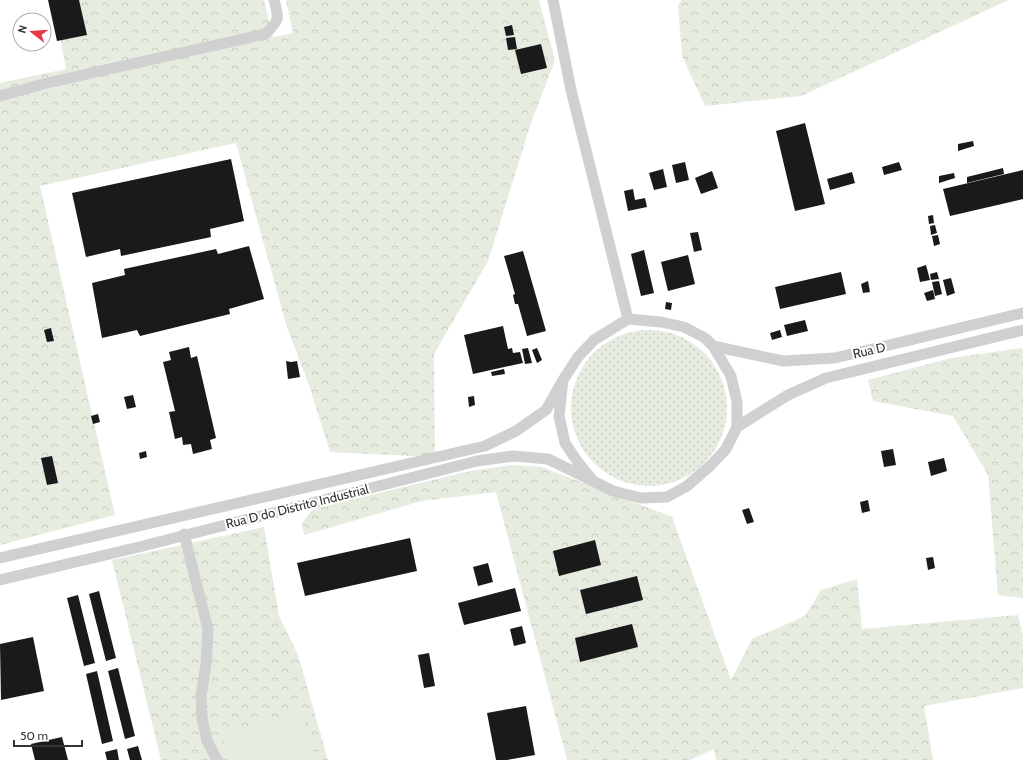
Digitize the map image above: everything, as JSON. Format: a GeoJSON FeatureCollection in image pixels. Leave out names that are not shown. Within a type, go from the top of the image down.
{"type":"FeatureCollection","features":[{"type":"Feature","properties":{"kind":"street"},"geometry":{"type":"LineString","coordinates":[[0,96],[47,83],[264,34],[275,25],[278,16],[274,0]]}},
{"type":"Feature","properties":{"kind":"street"},"geometry":{"type":"LineString","coordinates":[[553,0],[571,90],[628,319],[661,322],[684,327],[705,338],[713,346],[731,376],[737,402],[737,428]]}},
{"type":"Feature","properties":{"kind":"street","name":"Rua D"},"geometry":{"type":"LineString","coordinates":[[713,346],[783,361],[835,358],[1023,313]]}},
{"type":"Feature","properties":{"kind":"street","name":"Rua D do Distrito Industrial"},"geometry":{"type":"LineString","coordinates":[[0,558],[485,446],[516,431],[546,410],[578,356],[594,340],[628,319]]}},
{"type":"Feature","properties":{"kind":"street"},"geometry":{"type":"LineString","coordinates":[[983,323],[987,338]]}},
{"type":"Feature","properties":{"kind":"street","name":"Rua D"},"geometry":{"type":"LineString","coordinates":[[737,428],[788,395],[826,378],[1023,330]]}},
{"type":"Feature","properties":{"kind":"street"},"geometry":{"type":"LineString","coordinates":[[563,380],[559,416],[565,443],[593,481]]}},
{"type":"Feature","properties":{"kind":"street","name":"Rua D do Distrito Industrial"},"geometry":{"type":"LineString","coordinates":[[0,580],[477,461],[513,456],[548,459],[613,491],[641,498],[667,497],[687,486],[710,466],[726,449],[737,428]]}},
{"type":"Feature","properties":{"kind":"street"},"geometry":{"type":"LineString","coordinates":[[184,534],[208,629],[206,664],[201,697],[202,718],[207,741],[217,760]]}},
{"type":"Feature","properties":{"kind":"green space"},"geometry":{"type":"Polygon","coordinates":[[[53,0],[264,0],[273,37],[293,33],[286,0],[539,0],[555,60],[531,123],[488,261],[434,354],[435,457],[330,452],[310,388],[286,324],[236,143],[40,186],[115,515],[0,545],[0,83],[66,69],[53,0]]]}},
{"type":"Feature","properties":{"kind":"green space"},"geometry":{"type":"Polygon","coordinates":[[[681,0],[1009,0],[801,96],[705,106],[682,56],[678,6],[681,0]]]}},
{"type":"Feature","properties":{"kind":"green space"},"geometry":{"type":"Polygon","coordinates":[[[641,330],[657,330],[672,333],[686,339],[699,348],[709,358],[718,371],[724,385],[727,408],[726,423],[718,445],[709,458],[699,468],[686,477],[672,483],[657,486],[641,486],[626,483],[612,477],[599,468],[589,458],[580,445],[574,431],[571,416],[571,400],[574,385],[580,371],[589,358],[599,348],[612,339],[626,333],[641,330]]]}},
{"type":"Feature","properties":{"kind":"green space"},"geometry":{"type":"Polygon","coordinates":[[[1022,348],[1023,598],[998,595],[988,475],[953,416],[873,401],[868,380],[951,358],[1022,348]]]}},
{"type":"Feature","properties":{"kind":"green space"},"geometry":{"type":"Polygon","coordinates":[[[512,465],[542,467],[672,517],[731,680],[752,639],[805,616],[821,590],[857,579],[862,629],[1018,615],[1023,637],[1023,688],[924,706],[933,760],[716,760],[714,749],[690,760],[567,760],[496,492],[422,501],[304,535],[302,523],[313,509],[470,471],[512,465]]]}},
{"type":"Feature","properties":{"kind":"green space"},"geometry":{"type":"Polygon","coordinates":[[[264,527],[279,616],[298,655],[328,760],[161,760],[112,560],[264,527]]]}},
{"type":"Feature","properties":{"kind":"green space"},"geometry":{"type":"Polygon","coordinates":[[[302,712],[316,760],[230,760],[222,735],[302,712]]]}},
{"type":"Feature","properties":{"kind":"building"},"geometry":{"type":"Polygon","coordinates":[[[48,0],[79,0],[87,35],[57,41],[52,12],[51,12],[48,0]]]}},
{"type":"Feature","properties":{"kind":"building"},"geometry":{"type":"Polygon","coordinates":[[[512,25],[514,35],[506,36],[504,27],[512,25]]]}},
{"type":"Feature","properties":{"kind":"building"},"geometry":{"type":"Polygon","coordinates":[[[515,37],[517,49],[508,50],[506,38],[515,37]]]}},
{"type":"Feature","properties":{"kind":"building"},"geometry":{"type":"Polygon","coordinates":[[[541,44],[547,68],[521,74],[515,50],[541,44]]]}},
{"type":"Feature","properties":{"kind":"building"},"geometry":{"type":"Polygon","coordinates":[[[805,123],[825,204],[795,211],[776,131],[805,123]]]}},
{"type":"Feature","properties":{"kind":"building"},"geometry":{"type":"Polygon","coordinates":[[[973,141],[974,146],[958,151],[958,144],[973,141]]]}},
{"type":"Feature","properties":{"kind":"building"},"geometry":{"type":"Polygon","coordinates":[[[231,159],[244,221],[210,229],[211,237],[121,256],[120,249],[86,257],[72,193],[231,159]]]}},
{"type":"Feature","properties":{"kind":"building"},"geometry":{"type":"Polygon","coordinates":[[[685,162],[689,180],[676,183],[672,165],[685,162]]]}},
{"type":"Feature","properties":{"kind":"building"},"geometry":{"type":"Polygon","coordinates":[[[899,162],[902,170],[884,175],[882,167],[899,162]]]}},
{"type":"Feature","properties":{"kind":"building"},"geometry":{"type":"Polygon","coordinates":[[[1003,168],[1004,174],[967,183],[967,177],[1003,168]]]}},
{"type":"Feature","properties":{"kind":"building"},"geometry":{"type":"Polygon","coordinates":[[[663,169],[667,187],[654,190],[649,173],[663,169]]]}},
{"type":"Feature","properties":{"kind":"building"},"geometry":{"type":"Polygon","coordinates":[[[1023,170],[1023,199],[950,216],[943,189],[1023,170]]]}},
{"type":"Feature","properties":{"kind":"building"},"geometry":{"type":"Polygon","coordinates":[[[712,171],[718,188],[701,194],[695,178],[712,171]]]}},
{"type":"Feature","properties":{"kind":"building"},"geometry":{"type":"Polygon","coordinates":[[[852,172],[855,183],[830,190],[827,179],[852,172]]]}},
{"type":"Feature","properties":{"kind":"building"},"geometry":{"type":"Polygon","coordinates":[[[954,173],[955,178],[939,183],[939,176],[954,173]]]}},
{"type":"Feature","properties":{"kind":"building"},"geometry":{"type":"Polygon","coordinates":[[[633,189],[635,200],[645,198],[647,207],[628,211],[624,191],[633,189]]]}},
{"type":"Feature","properties":{"kind":"building"},"geometry":{"type":"Polygon","coordinates":[[[933,215],[934,223],[929,224],[928,216],[933,215]]]}},
{"type":"Feature","properties":{"kind":"building"},"geometry":{"type":"Polygon","coordinates":[[[935,225],[937,233],[931,235],[930,226],[935,225]]]}},
{"type":"Feature","properties":{"kind":"building"},"geometry":{"type":"Polygon","coordinates":[[[698,232],[702,250],[694,252],[690,233],[698,232]]]}},
{"type":"Feature","properties":{"kind":"building"},"geometry":{"type":"Polygon","coordinates":[[[938,235],[940,244],[934,246],[932,236],[938,235]]]}},
{"type":"Feature","properties":{"kind":"building"},"geometry":{"type":"Polygon","coordinates":[[[249,246],[264,299],[229,309],[230,314],[140,336],[137,330],[102,338],[92,283],[125,275],[124,269],[216,249],[218,254],[249,246]]]}},
{"type":"Feature","properties":{"kind":"building"},"geometry":{"type":"Polygon","coordinates":[[[644,250],[654,293],[641,296],[631,254],[644,250]]]}},
{"type":"Feature","properties":{"kind":"building"},"geometry":{"type":"Polygon","coordinates":[[[523,251],[546,331],[527,336],[518,304],[515,304],[513,295],[515,294],[504,256],[523,251]]]}},
{"type":"Feature","properties":{"kind":"building"},"geometry":{"type":"Polygon","coordinates":[[[688,255],[695,284],[668,291],[661,262],[688,255]]]}},
{"type":"Feature","properties":{"kind":"building"},"geometry":{"type":"Polygon","coordinates":[[[926,265],[930,280],[920,282],[917,268],[926,265]]]}},
{"type":"Feature","properties":{"kind":"building"},"geometry":{"type":"Polygon","coordinates":[[[841,272],[846,294],[780,309],[775,287],[841,272]]]}},
{"type":"Feature","properties":{"kind":"building"},"geometry":{"type":"Polygon","coordinates":[[[937,272],[939,279],[931,280],[930,274],[937,272]]]}},
{"type":"Feature","properties":{"kind":"building"},"geometry":{"type":"Polygon","coordinates":[[[951,278],[955,293],[947,296],[943,280],[951,278]]]}},
{"type":"Feature","properties":{"kind":"building"},"geometry":{"type":"Polygon","coordinates":[[[868,281],[870,292],[863,293],[861,284],[868,281]]]}},
{"type":"Feature","properties":{"kind":"building"},"geometry":{"type":"Polygon","coordinates":[[[939,281],[942,294],[935,296],[932,282],[939,281]]]}},
{"type":"Feature","properties":{"kind":"building"},"geometry":{"type":"Polygon","coordinates":[[[933,290],[935,299],[927,301],[924,293],[933,290]]]}},
{"type":"Feature","properties":{"kind":"building"},"geometry":{"type":"Polygon","coordinates":[[[666,302],[672,303],[671,310],[665,309],[666,302]]]}},
{"type":"Feature","properties":{"kind":"building"},"geometry":{"type":"Polygon","coordinates":[[[805,320],[808,331],[787,336],[784,325],[805,320]]]}},
{"type":"Feature","properties":{"kind":"building"},"geometry":{"type":"Polygon","coordinates":[[[503,326],[508,349],[512,348],[513,353],[520,352],[523,363],[473,374],[464,335],[503,326]]]}},
{"type":"Feature","properties":{"kind":"building"},"geometry":{"type":"Polygon","coordinates":[[[51,328],[54,341],[47,342],[44,330],[51,328]]]}},
{"type":"Feature","properties":{"kind":"building"},"geometry":{"type":"Polygon","coordinates":[[[780,330],[782,337],[772,340],[770,333],[780,330]]]}},
{"type":"Feature","properties":{"kind":"building"},"geometry":{"type":"Polygon","coordinates":[[[189,347],[191,358],[197,356],[216,438],[210,440],[212,449],[193,454],[191,444],[183,445],[182,437],[175,439],[169,412],[175,411],[163,362],[171,360],[169,352],[189,347]]]}},
{"type":"Feature","properties":{"kind":"building"},"geometry":{"type":"Polygon","coordinates":[[[528,348],[532,363],[525,364],[522,349],[528,348]]]}},
{"type":"Feature","properties":{"kind":"building"},"geometry":{"type":"Polygon","coordinates":[[[537,348],[542,360],[537,363],[532,350],[537,348]]]}},
{"type":"Feature","properties":{"kind":"building"},"geometry":{"type":"Polygon","coordinates":[[[286,361],[297,361],[300,377],[288,379],[286,361]]]}},
{"type":"Feature","properties":{"kind":"building"},"geometry":{"type":"Polygon","coordinates":[[[504,369],[505,374],[492,376],[491,372],[504,369]]]}},
{"type":"Feature","properties":{"kind":"building"},"geometry":{"type":"Polygon","coordinates":[[[133,395],[136,407],[127,409],[124,397],[133,395]]]}},
{"type":"Feature","properties":{"kind":"building"},"geometry":{"type":"Polygon","coordinates":[[[474,396],[475,405],[469,407],[468,397],[474,396]]]}},
{"type":"Feature","properties":{"kind":"building"},"geometry":{"type":"Polygon","coordinates":[[[98,414],[100,422],[93,424],[91,416],[98,414]]]}},
{"type":"Feature","properties":{"kind":"building"},"geometry":{"type":"Polygon","coordinates":[[[893,449],[896,465],[884,467],[881,451],[893,449]]]}},
{"type":"Feature","properties":{"kind":"building"},"geometry":{"type":"Polygon","coordinates":[[[146,451],[147,457],[140,459],[139,453],[146,451]]]}},
{"type":"Feature","properties":{"kind":"building"},"geometry":{"type":"Polygon","coordinates":[[[52,456],[58,483],[47,485],[41,458],[52,456]]]}},
{"type":"Feature","properties":{"kind":"building"},"geometry":{"type":"Polygon","coordinates":[[[944,458],[947,471],[931,476],[928,462],[944,458]]]}},
{"type":"Feature","properties":{"kind":"building"},"geometry":{"type":"Polygon","coordinates":[[[868,500],[870,511],[862,513],[860,502],[868,500]]]}},
{"type":"Feature","properties":{"kind":"building"},"geometry":{"type":"Polygon","coordinates":[[[749,508],[754,522],[747,524],[742,510],[749,508]]]}},
{"type":"Feature","properties":{"kind":"building"},"geometry":{"type":"Polygon","coordinates":[[[410,538],[417,571],[305,596],[297,563],[410,538]]]}},
{"type":"Feature","properties":{"kind":"building"},"geometry":{"type":"Polygon","coordinates":[[[595,540],[601,565],[559,576],[553,551],[595,540]]]}},
{"type":"Feature","properties":{"kind":"building"},"geometry":{"type":"Polygon","coordinates":[[[933,557],[935,568],[928,570],[926,558],[933,557]]]}},
{"type":"Feature","properties":{"kind":"building"},"geometry":{"type":"Polygon","coordinates":[[[488,563],[493,582],[478,586],[473,567],[488,563]]]}},
{"type":"Feature","properties":{"kind":"building"},"geometry":{"type":"Polygon","coordinates":[[[637,576],[643,600],[586,614],[580,590],[637,576]]]}},
{"type":"Feature","properties":{"kind":"building"},"geometry":{"type":"Polygon","coordinates":[[[515,588],[521,611],[464,625],[458,603],[515,588]]]}},
{"type":"Feature","properties":{"kind":"building"},"geometry":{"type":"Polygon","coordinates":[[[99,591],[116,658],[106,661],[89,594],[99,591]]]}},
{"type":"Feature","properties":{"kind":"building"},"geometry":{"type":"Polygon","coordinates":[[[78,595],[95,663],[84,666],[67,598],[78,595]]]}},
{"type":"Feature","properties":{"kind":"building"},"geometry":{"type":"Polygon","coordinates":[[[632,624],[638,647],[580,662],[575,638],[632,624]]]}},
{"type":"Feature","properties":{"kind":"building"},"geometry":{"type":"Polygon","coordinates":[[[522,626],[526,643],[514,646],[510,629],[522,626]]]}},
{"type":"Feature","properties":{"kind":"building"},"geometry":{"type":"Polygon","coordinates":[[[33,637],[44,691],[1,700],[0,644],[33,637]]]}},
{"type":"Feature","properties":{"kind":"building"},"geometry":{"type":"Polygon","coordinates":[[[429,653],[435,686],[424,688],[418,655],[429,653]]]}},
{"type":"Feature","properties":{"kind":"building"},"geometry":{"type":"Polygon","coordinates":[[[118,668],[135,736],[125,739],[108,671],[118,668]]]}},
{"type":"Feature","properties":{"kind":"building"},"geometry":{"type":"Polygon","coordinates":[[[97,671],[113,741],[102,744],[86,674],[97,671]]]}},
{"type":"Feature","properties":{"kind":"building"},"geometry":{"type":"Polygon","coordinates":[[[526,706],[535,755],[507,760],[496,760],[487,713],[526,706]]]}},
{"type":"Feature","properties":{"kind":"building"},"geometry":{"type":"Polygon","coordinates":[[[62,737],[68,760],[35,760],[31,744],[62,737]]]}},
{"type":"Feature","properties":{"kind":"building"},"geometry":{"type":"Polygon","coordinates":[[[138,746],[142,760],[130,760],[127,749],[138,746]]]}},
{"type":"Feature","properties":{"kind":"building"},"geometry":{"type":"Polygon","coordinates":[[[117,749],[119,760],[107,760],[105,752],[117,749]]]}}]}
